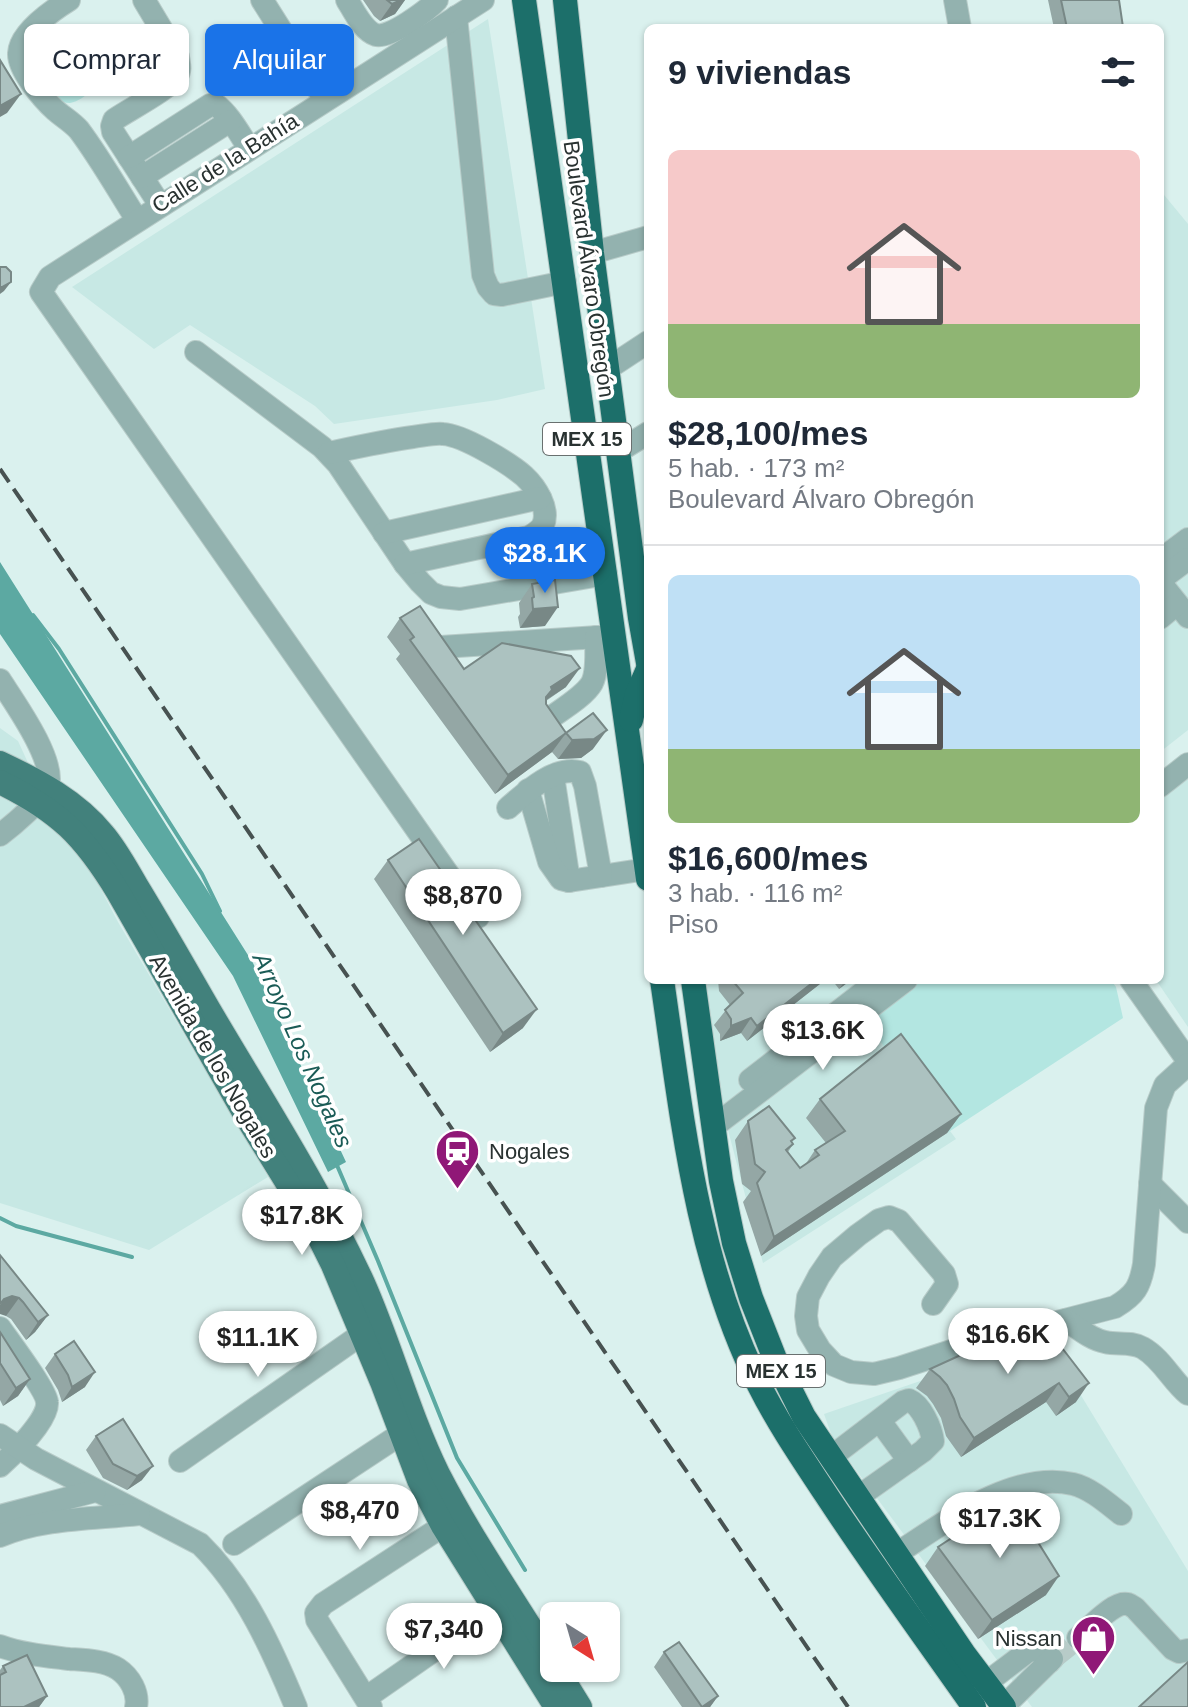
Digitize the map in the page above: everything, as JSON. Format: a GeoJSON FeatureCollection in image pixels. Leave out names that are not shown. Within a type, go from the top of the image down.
{"type":"FeatureCollection","features":[{"type":"Feature","properties":{"kind":"highway","name":"Boulevard Álvaro Obregón"},"geometry":{"type":"LineString","coordinates":[[524,0],[607,582],[605,636],[629,741],[644,852]]}},
{"type":"Feature","properties":{"kind":"highway","name":"Boulevard Álvaro Obregón"},"geometry":{"type":"LineString","coordinates":[[565,0],[592,253],[644,642]]}},
{"type":"Feature","properties":{"kind":"highway"},"geometry":{"type":"LineString","coordinates":[[607,582],[623,632],[644,661]]}},
{"type":"Feature","properties":{"kind":"highway"},"geometry":{"type":"LineString","coordinates":[[629,741],[634,703],[644,677]]}},
{"type":"Feature","properties":{"kind":"highway","name":"MEX 15"},"geometry":{"type":"LineString","coordinates":[[663,984],[691,1170],[718,1282],[740,1342],[759,1385],[789,1439],[974,1707]]}},
{"type":"Feature","properties":{"kind":"highway","name":"MEX 15"},"geometry":{"type":"LineString","coordinates":[[694,984],[727,1212],[751,1298],[775,1359],[798,1406],[831,1457],[1004,1707]]}},
{"type":"Feature","properties":{"kind":"main road","name":"Avenida de los Nogales"},"geometry":{"type":"LineString","coordinates":[[0,763],[42,794],[106,872],[249,1121],[311,1221],[362,1334],[419,1480],[443,1526],[556,1707]]}},
{"type":"Feature","properties":{"kind":"main road","name":"Avenida de los Nogales"},"geometry":{"type":"LineString","coordinates":[[0,782],[69,801],[111,845],[338,1232],[383,1332],[420,1436],[467,1525],[540,1642]]}},
{"type":"Feature","properties":{"kind":"main road","name":"Avenida de los Nogales"},"geometry":{"type":"LineString","coordinates":[[565,1682],[580,1707]]}},
{"type":"Feature","properties":{"kind":"street"},"geometry":{"type":"LineString","coordinates":[[69,0],[23,39],[19,54],[23,68],[37,91],[77,128],[137,220]]}},
{"type":"Feature","properties":{"kind":"street"},"geometry":{"type":"LineString","coordinates":[[77,128],[103,119],[114,120],[177,77],[180,67],[178,57],[144,0]]}},
{"type":"Feature","properties":{"kind":"street"},"geometry":{"type":"LineString","coordinates":[[262,0],[325,100]]}},
{"type":"Feature","properties":{"kind":"street"},"geometry":{"type":"LineString","coordinates":[[347,0],[367,30],[380,36],[388,34],[408,9],[431,7],[437,0]]}},
{"type":"Feature","properties":{"kind":"street","name":"Calle de la Bahía"},"geometry":{"type":"LineString","coordinates":[[478,917],[44,299],[41,289],[50,277],[137,220],[483,0]]}},
{"type":"Feature","properties":{"kind":"street"},"geometry":{"type":"LineString","coordinates":[[955,0],[959,24]]}},
{"type":"Feature","properties":{"kind":"street"},"geometry":{"type":"LineString","coordinates":[[456,17],[483,275],[494,294],[502,295],[565,282]]}},
{"type":"Feature","properties":{"kind":"street"},"geometry":{"type":"LineString","coordinates":[[129,157],[215,104],[249,148]]}},
{"type":"Feature","properties":{"kind":"street"},"geometry":{"type":"LineString","coordinates":[[114,120],[113,132],[160,205]]}},
{"type":"Feature","properties":{"kind":"street"},"geometry":{"type":"LineString","coordinates":[[142,177],[230,121]]}},
{"type":"Feature","properties":{"kind":"street"},"geometry":{"type":"LineString","coordinates":[[592,253],[644,238]]}},
{"type":"Feature","properties":{"kind":"street"},"geometry":{"type":"LineString","coordinates":[[607,369],[644,345]]}},
{"type":"Feature","properties":{"kind":"street"},"geometry":{"type":"LineString","coordinates":[[196,352],[329,453],[405,564],[431,593],[460,599],[607,582]]}},
{"type":"Feature","properties":{"kind":"street"},"geometry":{"type":"LineString","coordinates":[[329,453],[390,440],[443,434],[460,438],[503,462],[525,477],[540,498],[544,523],[529,537],[405,564]]}},
{"type":"Feature","properties":{"kind":"street"},"geometry":{"type":"LineString","coordinates":[[619,451],[644,435]]}},
{"type":"Feature","properties":{"kind":"street"},"geometry":{"type":"LineString","coordinates":[[384,533],[540,498]]}},
{"type":"Feature","properties":{"kind":"street"},"geometry":{"type":"LineString","coordinates":[[1164,576],[1179,559]]}},
{"type":"Feature","properties":{"kind":"street"},"geometry":{"type":"LineString","coordinates":[[1164,590],[1175,613]]}},
{"type":"Feature","properties":{"kind":"street"},"geometry":{"type":"LineString","coordinates":[[441,647],[605,636],[591,684],[546,721]]}},
{"type":"Feature","properties":{"kind":"street"},"geometry":{"type":"LineString","coordinates":[[0,680],[34,736],[48,773],[42,794],[19,820],[0,835]]}},
{"type":"Feature","properties":{"kind":"street"},"geometry":{"type":"LineString","coordinates":[[1164,764],[1188,746]]}},
{"type":"Feature","properties":{"kind":"street"},"geometry":{"type":"LineString","coordinates":[[1164,783],[1188,764]]}},
{"type":"Feature","properties":{"kind":"street"},"geometry":{"type":"LineString","coordinates":[[508,808],[528,790],[553,776],[575,770],[580,772],[601,876]]}},
{"type":"Feature","properties":{"kind":"street"},"geometry":{"type":"LineString","coordinates":[[553,776],[569,881]]}},
{"type":"Feature","properties":{"kind":"street"},"geometry":{"type":"LineString","coordinates":[[528,790],[549,862],[561,879],[569,881],[644,874]]}},
{"type":"Feature","properties":{"kind":"street"},"geometry":{"type":"LineString","coordinates":[[712,1119],[874,984]]}},
{"type":"Feature","properties":{"kind":"street"},"geometry":{"type":"LineString","coordinates":[[712,1119],[900,984]]}},
{"type":"Feature","properties":{"kind":"street"},"geometry":{"type":"LineString","coordinates":[[933,1304],[947,1284],[944,1274],[899,1221],[889,1217],[879,1220],[832,1257],[808,1297],[808,1330],[834,1365],[851,1372],[874,1374],[976,1343],[1115,1307],[1129,1299],[1140,1284],[1156,1108],[1165,1085],[1188,1062],[1134,984]]}},
{"type":"Feature","properties":{"kind":"street"},"geometry":{"type":"LineString","coordinates":[[1150,1184],[1188,1222]]}},
{"type":"Feature","properties":{"kind":"street"},"geometry":{"type":"LineString","coordinates":[[1066,1320],[1096,1339],[1142,1347],[1188,1394]]}},
{"type":"Feature","properties":{"kind":"street"},"geometry":{"type":"LineString","coordinates":[[0,1328],[48,1403],[41,1420],[0,1466]]}},
{"type":"Feature","properties":{"kind":"street"},"geometry":{"type":"LineString","coordinates":[[180,1461],[362,1334]]}},
{"type":"Feature","properties":{"kind":"street"},"geometry":{"type":"LineString","coordinates":[[831,1457],[909,1400],[918,1405],[933,1441],[858,1497]]}},
{"type":"Feature","properties":{"kind":"street"},"geometry":{"type":"LineString","coordinates":[[880,1421],[909,1461]]}},
{"type":"Feature","properties":{"kind":"street"},"geometry":{"type":"LineString","coordinates":[[234,1544],[401,1434]]}},
{"type":"Feature","properties":{"kind":"street"},"geometry":{"type":"LineString","coordinates":[[0,1435],[36,1459],[200,1544],[234,1586],[261,1631],[296,1707]]}},
{"type":"Feature","properties":{"kind":"street"},"geometry":{"type":"LineString","coordinates":[[896,1554],[964,1510],[992,1496],[1023,1486],[1052,1482],[1075,1484],[1121,1514]]}},
{"type":"Feature","properties":{"kind":"street"},"geometry":{"type":"LineString","coordinates":[[0,1516],[95,1491]]}},
{"type":"Feature","properties":{"kind":"street"},"geometry":{"type":"LineString","coordinates":[[0,1536],[46,1524],[139,1514]]}},
{"type":"Feature","properties":{"kind":"street"},"geometry":{"type":"LineString","coordinates":[[443,1526],[323,1604],[316,1613],[369,1702],[495,1608]]}},
{"type":"Feature","properties":{"kind":"street"},"geometry":{"type":"LineString","coordinates":[[1078,1638],[1113,1608],[1129,1604],[1173,1649],[1179,1652],[1188,1650]]}},
{"type":"Feature","properties":{"kind":"street"},"geometry":{"type":"LineString","coordinates":[[0,1646],[15,1652],[104,1663],[118,1669],[134,1689],[136,1707]]}},
{"type":"Feature","properties":{"kind":"street"},"geometry":{"type":"LineString","coordinates":[[986,1683],[1031,1649],[1051,1661],[1004,1707]]}},
{"type":"Feature","properties":{"kind":"shaded area"},"geometry":{"type":"Polygon","coordinates":[[[488,19],[545,389],[497,400],[334,424],[315,406],[190,325],[154,349],[72,287],[488,19]]]}},
{"type":"Feature","properties":{"kind":"shaded area"},"geometry":{"type":"Polygon","coordinates":[[[55,96],[85,96],[70,103],[55,96]]]}},
{"type":"Feature","properties":{"kind":"shaded area"},"geometry":{"type":"Polygon","coordinates":[[[1164,195],[1188,224],[1188,730],[1164,749],[1164,195]]]}},
{"type":"Feature","properties":{"kind":"shaded area","name":"Arroyo Los Nogales"},"geometry":{"type":"Polygon","coordinates":[[[0,562],[253,963],[346,1162],[328,1172],[233,976],[0,634],[0,562]]]}},
{"type":"Feature","properties":{"kind":"shaded area"},"geometry":{"type":"Polygon","coordinates":[[[0,728],[18,741],[62,837],[94,876],[268,1177],[149,1250],[0,1203],[0,728]]]}},
{"type":"Feature","properties":{"kind":"shaded area"},"geometry":{"type":"Polygon","coordinates":[[[1188,779],[1188,1027],[1159,984],[1164,984],[1164,796],[1188,779]]]}},
{"type":"Feature","properties":{"kind":"shaded area"},"geometry":{"type":"Polygon","coordinates":[[[704,984],[860,984],[848,994],[956,1139],[763,1263],[718,1092],[704,984]]]}},
{"type":"Feature","properties":{"kind":"shaded area"},"geometry":{"type":"Polygon","coordinates":[[[914,984],[1114,984],[1123,1018],[947,1133],[865,1020],[914,984]]]}},
{"type":"Feature","properties":{"kind":"shaded area"},"geometry":{"type":"Polygon","coordinates":[[[1046,1338],[1188,1571],[1188,1707],[1032,1707],[833,1439],[824,1414],[1046,1338]]]}},
{"type":"Feature","properties":{"kind":"building"},"geometry":{"type":"Polygon","coordinates":[[[1061,0],[1119,0],[1123,24],[1066,24],[1061,0]]]}},
{"type":"Feature","properties":{"kind":"building"},"geometry":{"type":"Polygon","coordinates":[[[0,60],[21,94],[0,106],[0,60]]]}},
{"type":"Feature","properties":{"kind":"building"},"geometry":{"type":"Polygon","coordinates":[[[0,267],[6,267],[11,272],[11,282],[2,287],[0,287],[0,267]]]}},
{"type":"Feature","properties":{"kind":"building"},"geometry":{"type":"Polygon","coordinates":[[[555,580],[558,607],[533,609],[532,584],[555,580]]]}},
{"type":"Feature","properties":{"kind":"building"},"geometry":{"type":"Polygon","coordinates":[[[420,606],[464,669],[502,643],[571,656],[580,668],[551,687],[546,697],[546,704],[566,733],[508,775],[410,640],[414,637],[400,618],[420,606]]]}},
{"type":"Feature","properties":{"kind":"building"},"geometry":{"type":"Polygon","coordinates":[[[593,713],[607,730],[594,739],[572,740],[566,733],[593,713]]]}},
{"type":"Feature","properties":{"kind":"building"},"geometry":{"type":"Polygon","coordinates":[[[419,839],[537,1009],[503,1033],[388,860],[419,839]]]}},
{"type":"Feature","properties":{"kind":"building"},"geometry":{"type":"Polygon","coordinates":[[[735,984],[811,984],[757,1026],[751,1018],[731,1026],[731,1019],[725,1010],[743,993],[735,984]]]}},
{"type":"Feature","properties":{"kind":"building"},"geometry":{"type":"Polygon","coordinates":[[[901,1034],[961,1114],[774,1237],[757,1183],[765,1172],[755,1164],[748,1121],[769,1106],[795,1138],[786,1150],[800,1168],[819,1155],[815,1150],[845,1131],[820,1099],[901,1034]]]}},
{"type":"Feature","properties":{"kind":"building"},"geometry":{"type":"Polygon","coordinates":[[[0,1255],[48,1315],[38,1322],[19,1298],[12,1296],[0,1304],[0,1255]]]}},
{"type":"Feature","properties":{"kind":"building"},"geometry":{"type":"Polygon","coordinates":[[[1037,1326],[1049,1331],[1089,1383],[1069,1397],[1059,1383],[974,1438],[960,1417],[947,1385],[930,1369],[1009,1333],[1037,1326]]]}},
{"type":"Feature","properties":{"kind":"building"},"geometry":{"type":"Polygon","coordinates":[[[0,1332],[30,1379],[16,1388],[0,1363],[0,1332]]]}},
{"type":"Feature","properties":{"kind":"building"},"geometry":{"type":"Polygon","coordinates":[[[74,1341],[95,1372],[72,1387],[55,1354],[74,1341]]]}},
{"type":"Feature","properties":{"kind":"building"},"geometry":{"type":"Polygon","coordinates":[[[123,1419],[153,1466],[137,1476],[113,1464],[96,1436],[123,1419]]]}},
{"type":"Feature","properties":{"kind":"building"},"geometry":{"type":"Polygon","coordinates":[[[1011,1499],[1059,1576],[992,1620],[938,1547],[1011,1499]]]}},
{"type":"Feature","properties":{"kind":"building"},"geometry":{"type":"Polygon","coordinates":[[[679,1642],[718,1696],[702,1707],[664,1652],[679,1642]]]}},
{"type":"Feature","properties":{"kind":"building"},"geometry":{"type":"Polygon","coordinates":[[[27,1655],[47,1696],[24,1707],[0,1707],[0,1675],[6,1672],[3,1666],[27,1655]]]}},
{"type":"Feature","properties":{"kind":"building"},"geometry":{"type":"Polygon","coordinates":[[[1188,1662],[1188,1707],[1139,1707],[1188,1662]]]}},
{"type":"Feature","properties":{"kind":"waterway","name":"Arroyo Los Nogales"},"geometry":{"type":"LineString","coordinates":[[33,615],[59,649],[202,874],[220,911]]}},
{"type":"Feature","properties":{"kind":"waterway","name":"Arroyo Los Nogales"},"geometry":{"type":"LineString","coordinates":[[336,1163],[457,1458],[525,1570]]}},
{"type":"Feature","properties":{"kind":"waterway"},"geometry":{"type":"LineString","coordinates":[[0,1218],[16,1226],[132,1257]]}},
{"type":"Feature","properties":{"kind":"tunnel"},"geometry":{"type":"LineString","coordinates":[[1052,1659],[1078,1638]]}},
{"type":"Feature","properties":{"kind":"railway"},"geometry":{"type":"LineString","coordinates":[[0,469],[848,1707]]}},
{"type":"Feature","properties":{"kind":"place","name":"Nogales"},"geometry":{"type":"Point","coordinates":[458,1190]}},
{"type":"Feature","properties":{"kind":"place","name":"Nissan"},"geometry":{"type":"Point","coordinates":[1093,1677]}}]}
